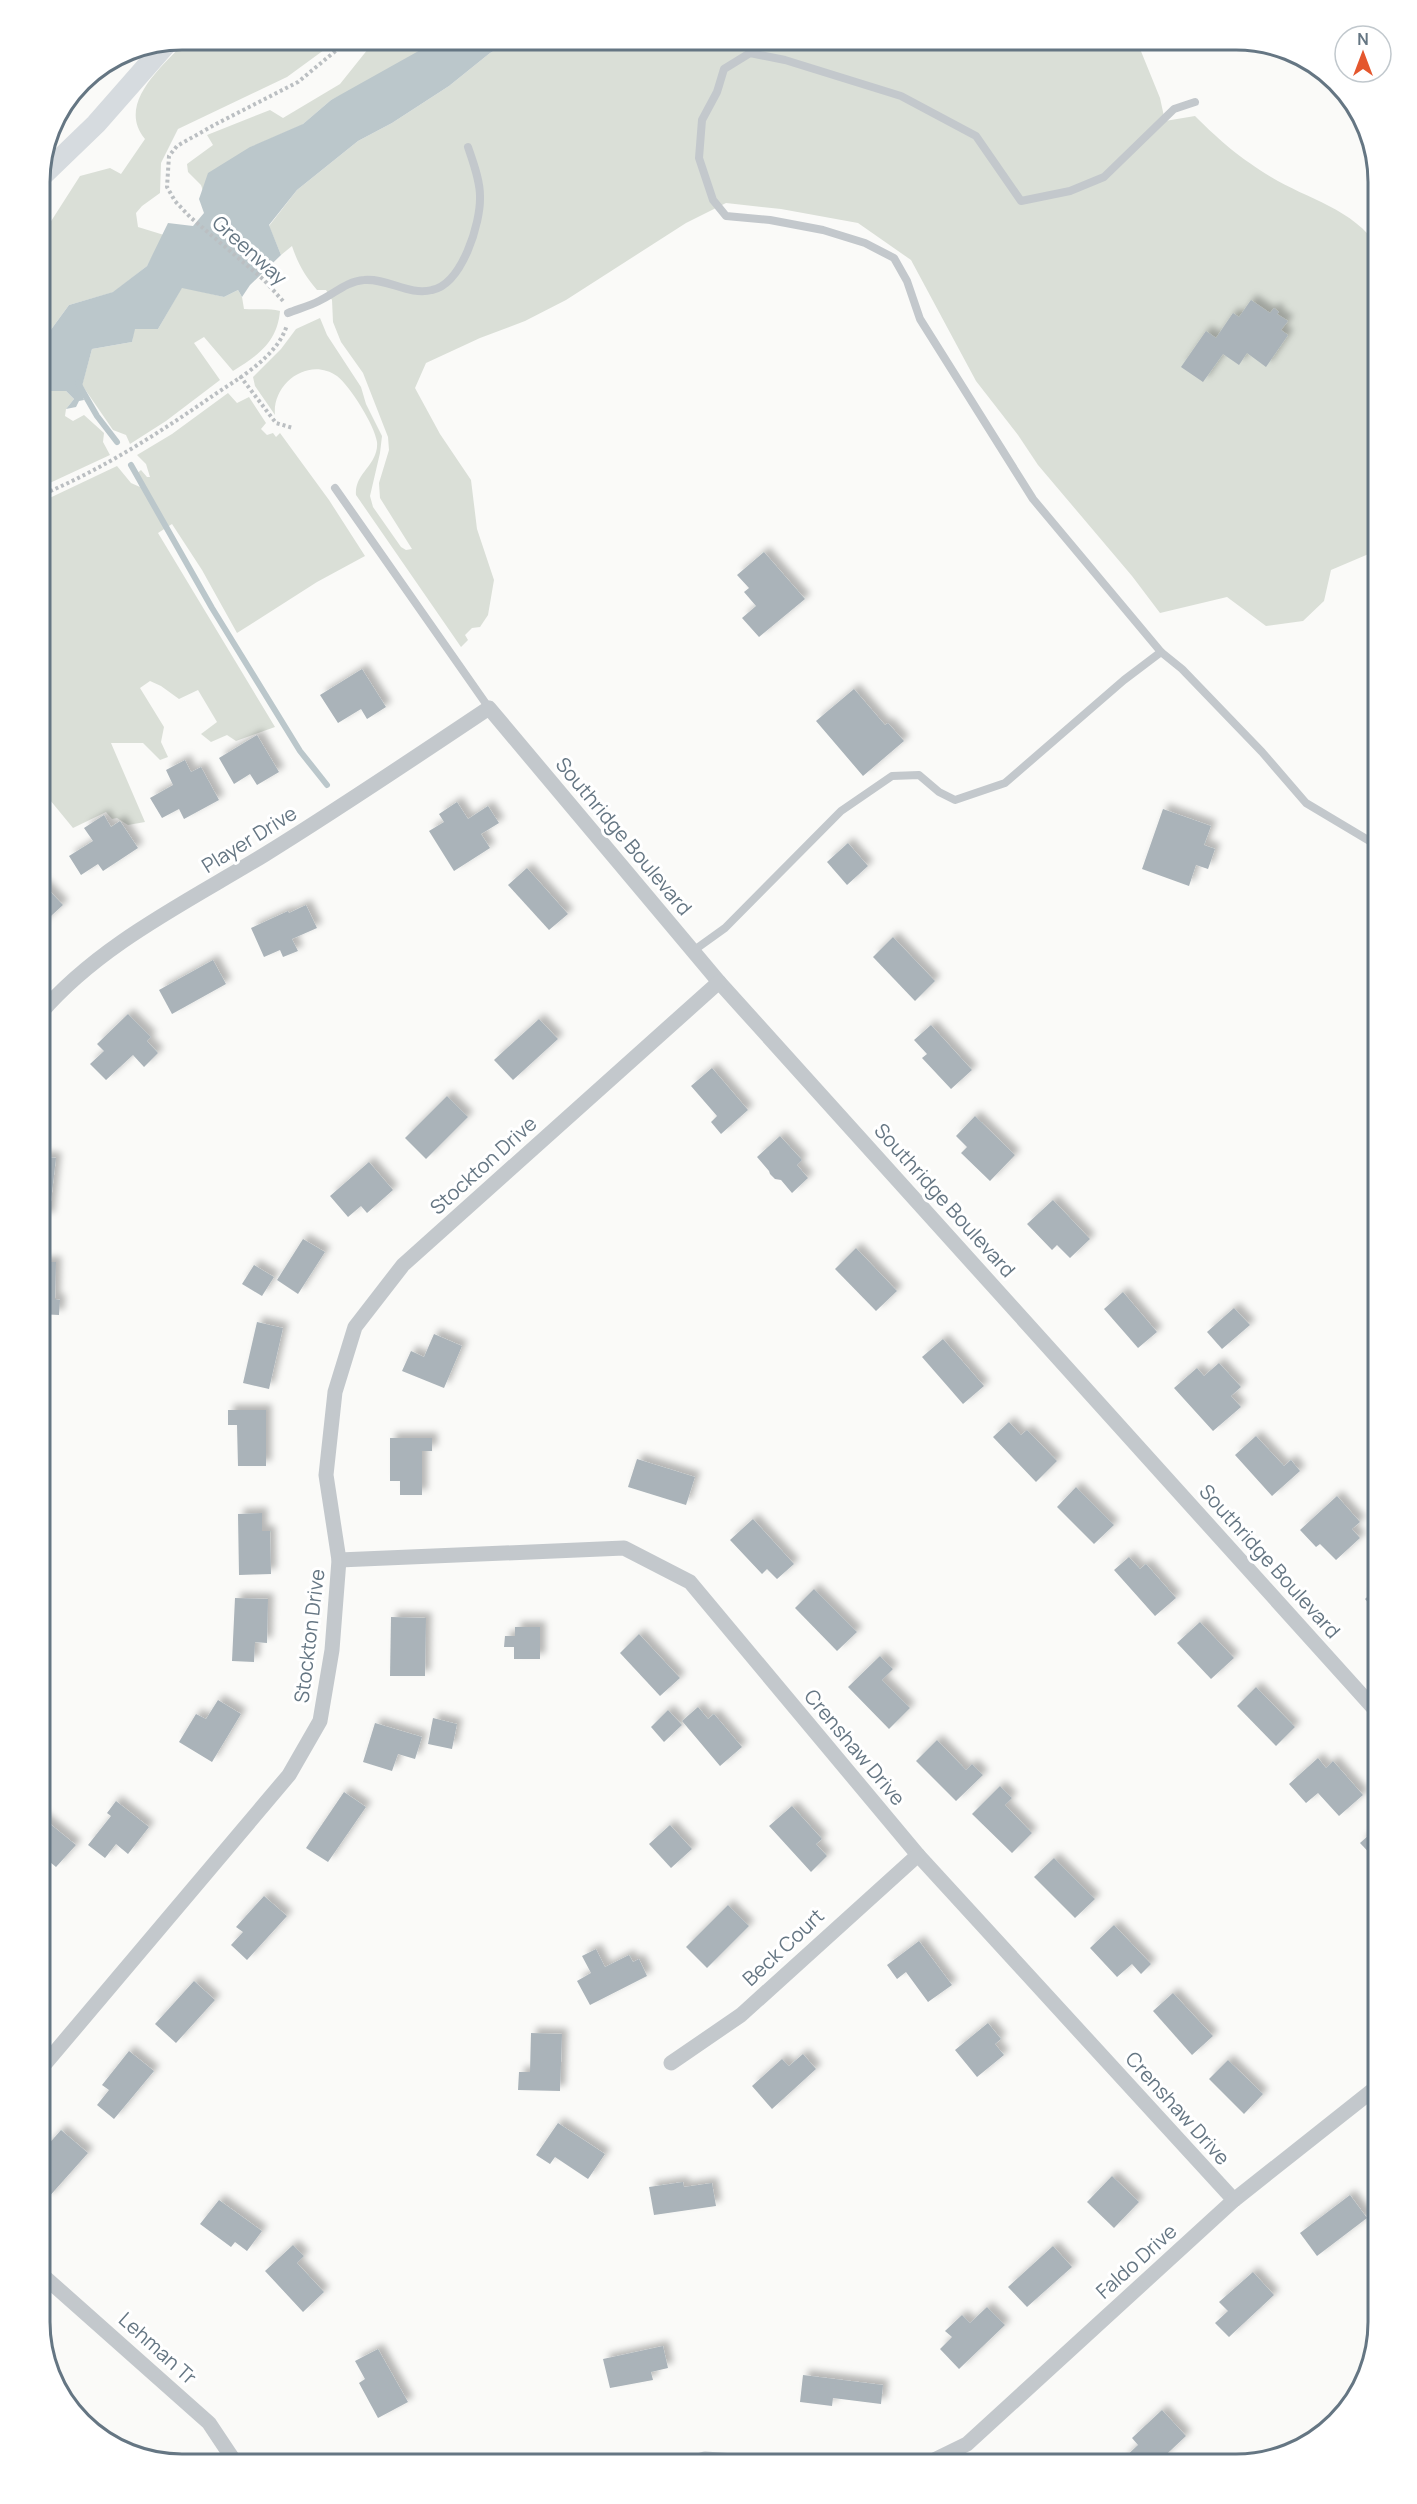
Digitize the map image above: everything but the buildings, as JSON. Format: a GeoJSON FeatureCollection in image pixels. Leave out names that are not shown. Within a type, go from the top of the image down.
{"type":"FeatureCollection","features":[{"type":"Feature","properties":{"kind":"street"},"geometry":{"type":"LineString","coordinates":[[51,168],[96,124],[160,52]]}},
{"type":"Feature","properties":{"kind":"street","name":"Southridge Boulevard"},"geometry":{"type":"LineString","coordinates":[[489,708],[719,982],[1368,1702]]}},
{"type":"Feature","properties":{"kind":"street","name":"Player Drive"},"geometry":{"type":"LineString","coordinates":[[50,1002],[60,990],[131,936],[321,820],[489,708]]}},
{"type":"Feature","properties":{"kind":"street","name":"Stockton Drive"},"geometry":{"type":"LineString","coordinates":[[50,2058],[289,1775],[320,1721],[332,1650],[339,1560],[326,1475],[335,1392],[355,1327],[403,1265],[719,982]]}},
{"type":"Feature","properties":{"kind":"street","name":"Crenshaw Drive"},"geometry":{"type":"LineString","coordinates":[[339,1560],[624,1548],[690,1582],[918,1855],[1234,2200]]}},
{"type":"Feature","properties":{"kind":"street","name":"Beck Court"},"geometry":{"type":"LineString","coordinates":[[671,2063],[741,2014],[918,1855]]}},
{"type":"Feature","properties":{"kind":"street","name":"Faldo Drive"},"geometry":{"type":"LineString","coordinates":[[947,2454],[967,2444],[1234,2200],[1368,2094]]}},
{"type":"Feature","properties":{"kind":"street","name":"Lehman Tr"},"geometry":{"type":"LineString","coordinates":[[50,2282],[209,2423],[230,2454]]}},
{"type":"Feature","properties":{"kind":"lane"},"geometry":{"type":"LineString","coordinates":[[1195,102],[1174,109],[1104,177],[1047,198],[1021,201],[976,136],[901,96],[785,60],[750,53],[724,69],[717,92],[702,120],[699,158],[713,200],[726,216],[770,220],[823,230],[865,243],[894,258],[907,281],[920,319],[1033,499],[1161,652],[1182,669],[1262,752],[1306,803],[1368,840]]}},
{"type":"Feature","properties":{"kind":"lane"},"geometry":{"type":"LineString","coordinates":[[288,312],[319,301],[343,286],[364,280],[413,291],[434,290],[454,277],[466,255],[474,231],[480,197],[468,147]]}},
{"type":"Feature","properties":{"kind":"lane"},"geometry":{"type":"LineString","coordinates":[[335,488],[489,708]]}},
{"type":"Feature","properties":{"kind":"lane"},"geometry":{"type":"LineString","coordinates":[[693,951],[725,928],[841,811],[892,776],[919,775],[939,792],[955,800],[1005,783],[1124,680],[1161,652]]}},
{"type":"Feature","properties":{"kind":"path","name":"Greenway"},"geometry":{"type":"LineString","coordinates":[[50,491],[125,454],[240,376],[260,361],[280,340],[285,331],[288,312],[285,303],[264,280],[190,217],[175,201],[167,187],[169,156],[177,146],[298,82],[337,50]]}},
{"type":"Feature","properties":{"kind":"path"},"geometry":{"type":"LineString","coordinates":[[240,376],[276,423],[293,428]]}},
{"type":"Feature","properties":{"kind":"shaded area"},"geometry":{"type":"Polygon","coordinates":[[[177,50],[324,50],[287,77],[178,129],[161,163],[160,193],[136,213],[138,227],[164,235],[147,266],[114,292],[69,305],[50,331],[50,223],[80,176],[110,168],[121,174],[145,139],[137,125],[136,112],[139,98],[156,72],[177,50]]]}},
{"type":"Feature","properties":{"kind":"shaded area"},"geometry":{"type":"Polygon","coordinates":[[[367,50],[433,50],[331,100],[302,125],[251,147],[203,191],[201,185],[188,172],[187,164],[213,145],[207,135],[270,110],[283,118],[340,84],[367,50]]]}},
{"type":"Feature","properties":{"kind":"shaded area"},"geometry":{"type":"Polygon","coordinates":[[[420,50],[495,50],[449,86],[392,123],[358,141],[297,190],[269,225],[281,255],[250,285],[242,297],[238,290],[224,297],[182,288],[158,329],[135,329],[132,342],[92,349],[81,390],[84,400],[79,401],[76,407],[66,409],[74,399],[66,391],[50,391],[50,331],[69,305],[113,292],[147,266],[168,223],[193,226],[204,213],[199,199],[208,173],[250,147],[303,124],[331,100],[420,50]]]}},
{"type":"Feature","properties":{"kind":"shaded area"},"geometry":{"type":"Polygon","coordinates":[[[495,50],[1140,50],[1160,98],[1165,121],[1195,116],[1231,149],[1260,170],[1343,214],[1368,234],[1368,554],[1331,570],[1324,601],[1303,621],[1266,626],[1227,597],[1160,613],[1132,576],[1038,465],[976,381],[911,260],[858,223],[781,209],[726,203],[686,223],[566,300],[525,321],[480,338],[426,363],[415,388],[440,434],[471,480],[477,529],[494,580],[488,615],[480,627],[472,628],[465,635],[468,640],[461,647],[356,495],[356,487],[377,450],[377,442],[367,417],[355,397],[337,376],[315,369],[304,371],[286,383],[279,393],[275,415],[255,386],[253,377],[281,349],[296,329],[320,318],[327,335],[361,387],[366,404],[382,436],[370,496],[373,507],[401,547],[406,550],[412,549],[380,498],[379,483],[389,450],[388,437],[363,373],[341,342],[333,322],[332,300],[326,290],[317,290],[309,280],[292,246],[281,255],[269,226],[297,190],[358,141],[392,123],[449,86],[495,50]]]}},
{"type":"Feature","properties":{"kind":"shaded area"},"geometry":{"type":"Polygon","coordinates":[[[182,287],[224,297],[238,290],[244,309],[280,311],[275,332],[265,347],[233,371],[204,337],[194,343],[220,380],[166,421],[130,444],[126,435],[113,430],[82,385],[92,349],[132,342],[134,329],[158,329],[182,287]]]}},
{"type":"Feature","properties":{"kind":"shaded area"},"geometry":{"type":"Polygon","coordinates":[[[50,391],[66,391],[74,399],[66,409],[65,416],[73,421],[84,415],[104,433],[103,442],[110,455],[50,483],[50,391]]]}},
{"type":"Feature","properties":{"kind":"shaded area"},"geometry":{"type":"Polygon","coordinates":[[[228,393],[237,403],[249,397],[266,423],[261,429],[267,435],[273,433],[276,437],[280,433],[329,500],[365,556],[317,582],[237,633],[202,570],[172,524],[158,533],[275,727],[236,741],[227,735],[211,742],[201,734],[217,722],[198,690],[179,699],[150,681],[140,688],[164,727],[161,742],[168,757],[160,760],[143,743],[111,743],[145,822],[128,825],[117,818],[112,819],[106,812],[73,828],[50,800],[50,498],[117,466],[131,483],[140,487],[135,475],[141,470],[147,477],[150,477],[146,464],[137,455],[172,434],[228,393]]]}},
{"type":"Feature","properties":{"kind":"waterway"},"geometry":{"type":"LineString","coordinates":[[78,383],[97,416],[117,442]]}},
{"type":"Feature","properties":{"kind":"waterway"},"geometry":{"type":"LineString","coordinates":[[131,465],[212,608],[300,751],[327,785]]}}]}
